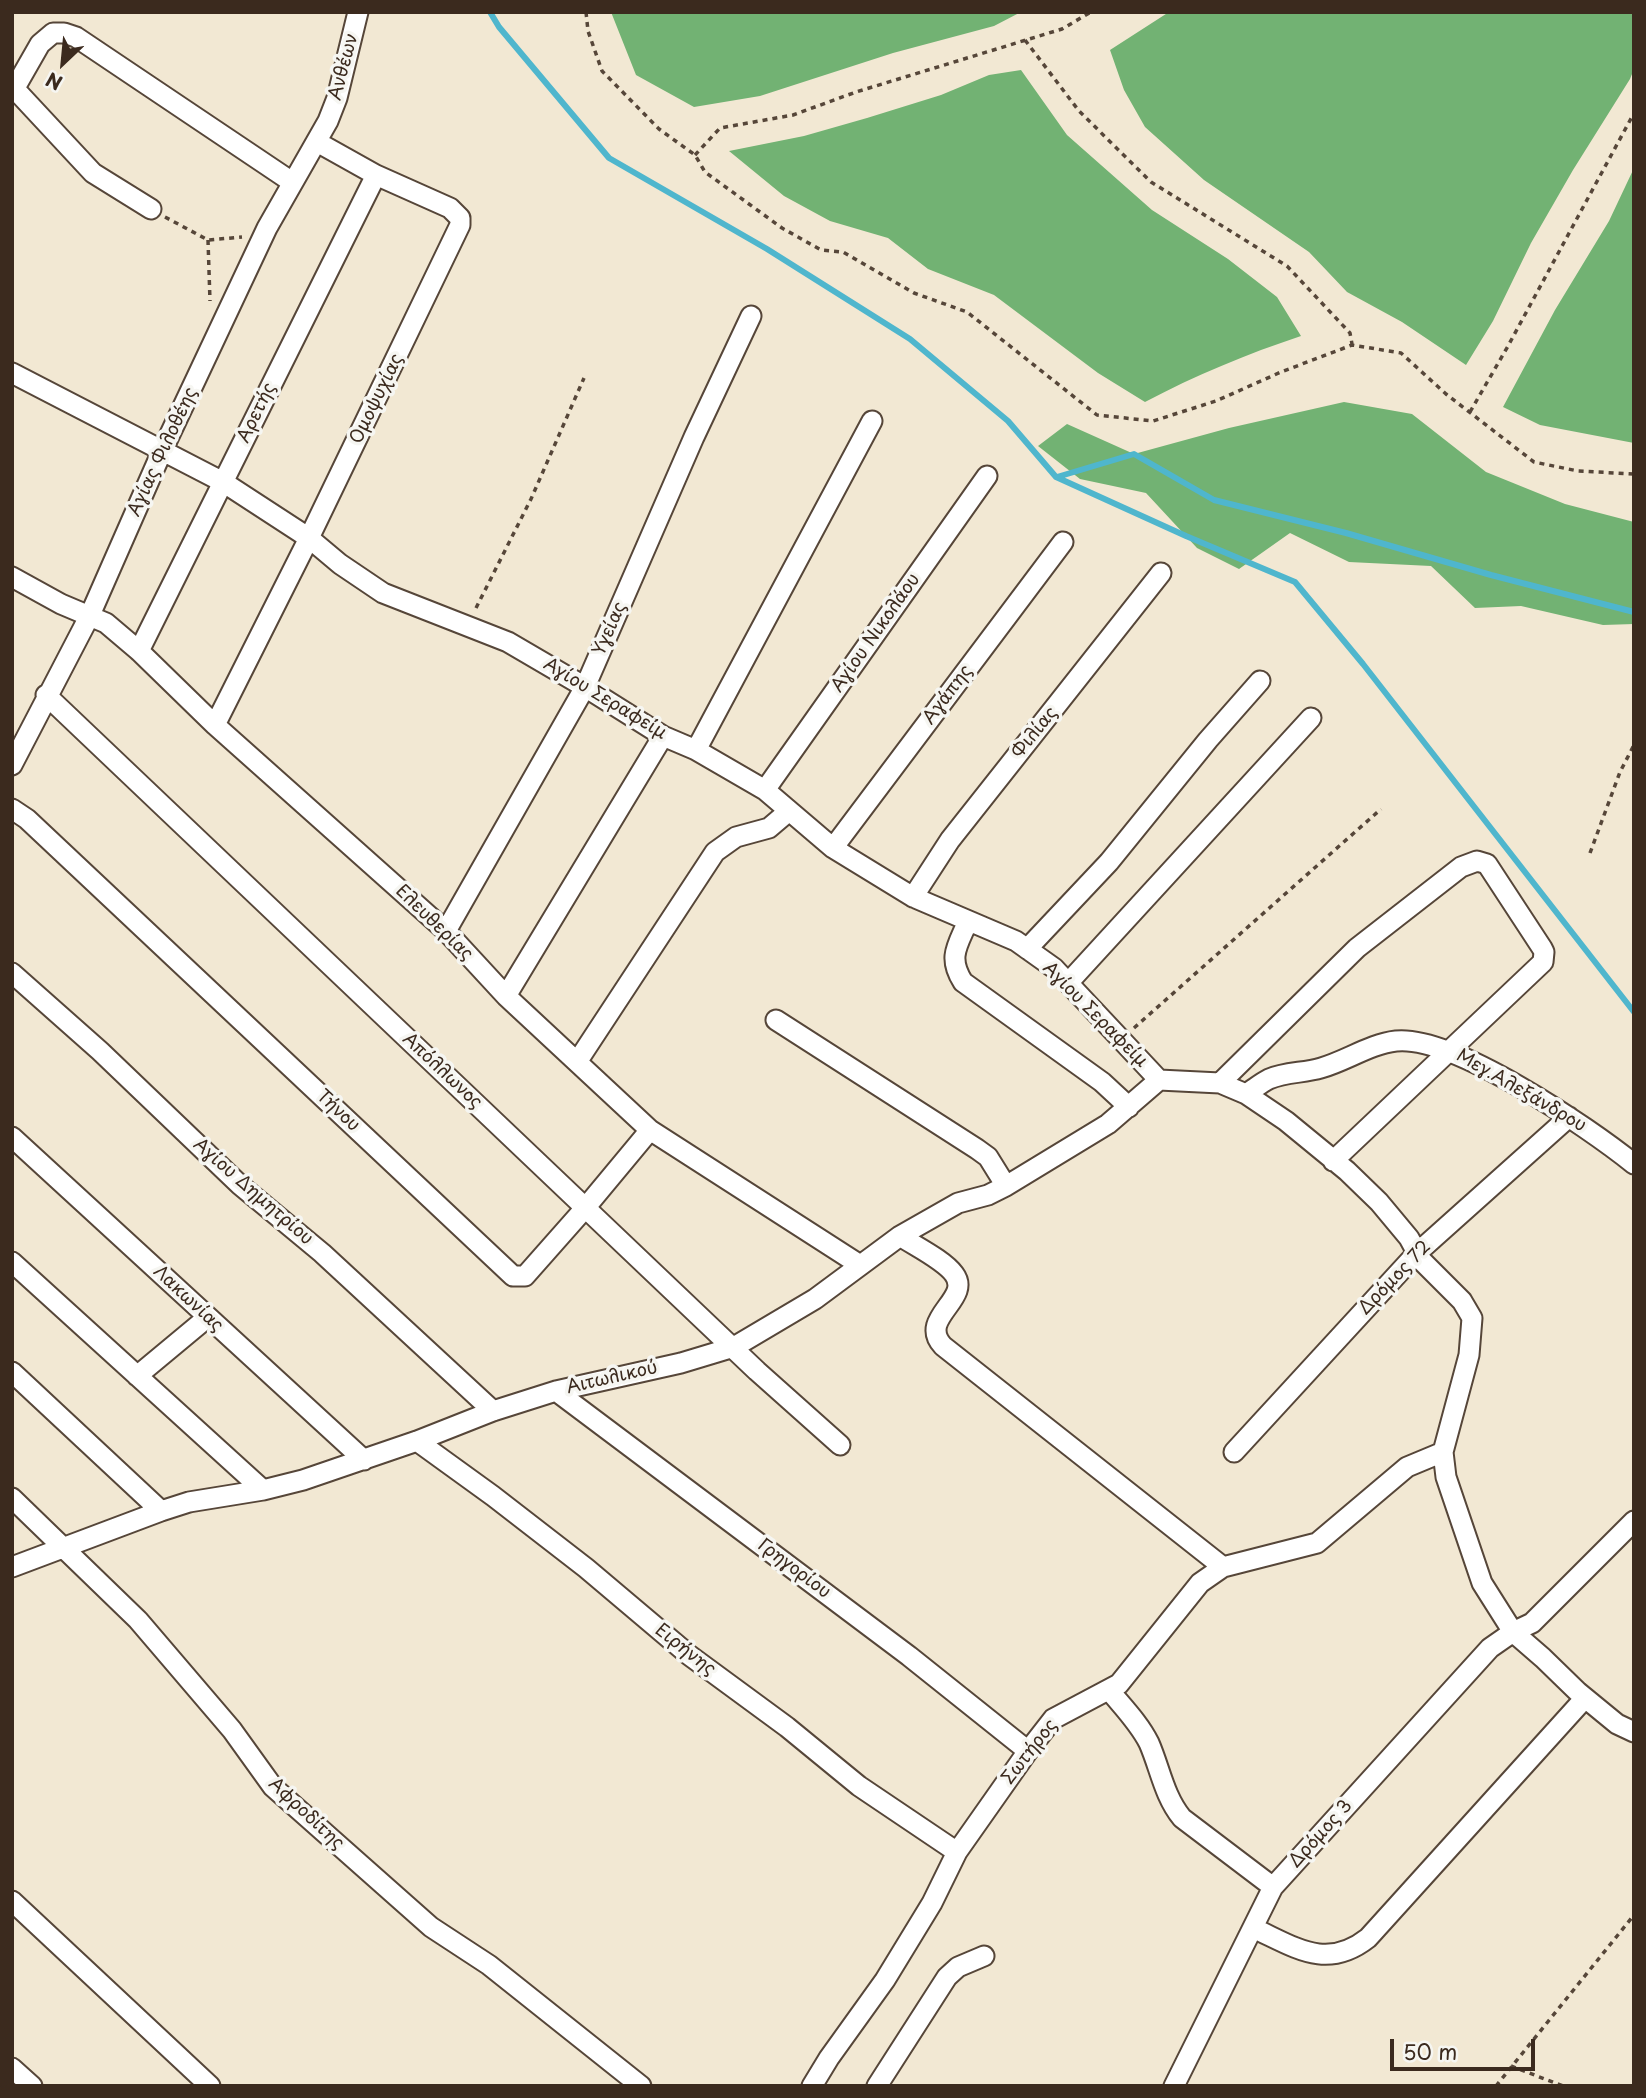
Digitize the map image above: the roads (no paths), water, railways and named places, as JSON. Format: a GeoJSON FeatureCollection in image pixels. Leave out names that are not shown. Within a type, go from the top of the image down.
{"type":"FeatureCollection","features":[{"type":"Feature","properties":{"kind":"street","name":"Ανθέων"},"geometry":{"type":"LineString","coordinates":[[317,142],[337,98],[358,12]]}},
{"type":"Feature","properties":{"kind":"street"},"geometry":{"type":"LineString","coordinates":[[151,209],[93,173],[13,89],[40,44],[53,33],[76,37],[292,182]]}},
{"type":"Feature","properties":{"kind":"street","name":"Αγίας Φιλοθέης"},"geometry":{"type":"LineString","coordinates":[[12,765],[46,695],[90,615],[163,449],[267,228],[317,142]]}},
{"type":"Feature","properties":{"kind":"street","name":"Ομοψυχίας"},"geometry":{"type":"LineString","coordinates":[[215,725],[309,538],[460,225],[460,218],[450,208],[376,175],[317,142]]}},
{"type":"Feature","properties":{"kind":"street","name":"Αρετής"},"geometry":{"type":"LineString","coordinates":[[139,651],[376,175]]}},
{"type":"Feature","properties":{"kind":"street","name":"Υγείας"},"geometry":{"type":"LineString","coordinates":[[446,931],[585,687],[694,437],[751,316]]}},
{"type":"Feature","properties":{"kind":"street","name":"Αγίου Σεραφείμ"},"geometry":{"type":"LineString","coordinates":[[12,373],[223,482],[309,538],[340,564],[383,593],[508,642],[663,736],[696,750],[765,790],[833,848],[914,897],[1016,941],[1054,968],[1159,1080]]}},
{"type":"Feature","properties":{"kind":"street"},"geometry":{"type":"LineString","coordinates":[[696,750],[873,421]]}},
{"type":"Feature","properties":{"kind":"street","name":"Αγίου Νικολάου"},"geometry":{"type":"LineString","coordinates":[[765,790],[987,476]]}},
{"type":"Feature","properties":{"kind":"street","name":"Αγάπης"},"geometry":{"type":"LineString","coordinates":[[833,848],[1063,542]]}},
{"type":"Feature","properties":{"kind":"street","name":"Φιλίας"},"geometry":{"type":"LineString","coordinates":[[914,897],[950,840],[1161,573]]}},
{"type":"Feature","properties":{"kind":"street","name":"Ελευθερίας"},"geometry":{"type":"LineString","coordinates":[[12,577],[61,604],[106,622],[215,725],[446,931],[506,996],[650,1130],[860,1265]]}},
{"type":"Feature","properties":{"kind":"street"},"geometry":{"type":"LineString","coordinates":[[1027,949],[1108,862],[1260,681]]}},
{"type":"Feature","properties":{"kind":"street","name":"Απόλλωνος"},"geometry":{"type":"LineString","coordinates":[[46,695],[757,1371],[840,1445]]}},
{"type":"Feature","properties":{"kind":"street"},"geometry":{"type":"LineString","coordinates":[[1068,983],[1311,718]]}},
{"type":"Feature","properties":{"kind":"street"},"geometry":{"type":"LineString","coordinates":[[506,996],[663,736]]}},
{"type":"Feature","properties":{"kind":"street","name":"Τήνου"},"geometry":{"type":"LineString","coordinates":[[12,809],[27,819],[513,1276],[525,1276],[650,1130]]}},
{"type":"Feature","properties":{"kind":"street"},"geometry":{"type":"LineString","coordinates":[[578,1062],[715,852],[736,837],[769,828],[789,811]]}},
{"type":"Feature","properties":{"kind":"street"},"geometry":{"type":"LineString","coordinates":[[1220,1083],[1357,948],[1461,867],[1477,861],[1491,868],[1542,948],[1544,957],[1540,966],[1333,1161]]}},
{"type":"Feature","properties":{"kind":"street"},"geometry":{"type":"LineString","coordinates":[[968,920],[954,959],[954,966],[963,982],[1102,1082],[1129,1107]]}},
{"type":"Feature","properties":{"kind":"street","name":"Αγίου Δημητρίου"},"geometry":{"type":"LineString","coordinates":[[12,973],[100,1051],[240,1185],[322,1253],[493,1411]]}},
{"type":"Feature","properties":{"kind":"street"},"geometry":{"type":"LineString","coordinates":[[776,1020],[977,1149],[988,1157],[1006,1186]]}},
{"type":"Feature","properties":{"kind":"street","name":"Μεγ.Αλεξάνδρου"},"geometry":{"type":"LineString","coordinates":[[1247,1094],[1269,1079],[1321,1069],[1386,1042],[1413,1041],[1449,1050],[1569,1117],[1598,1135],[1634,1164]]}},
{"type":"Feature","properties":{"kind":"street"},"geometry":{"type":"LineString","coordinates":[[1159,1080],[1220,1083],[1247,1094],[1286,1121],[1347,1171],[1379,1202],[1409,1238],[1421,1260],[1462,1301],[1472,1318],[1469,1355],[1443,1452],[1446,1477],[1482,1583],[1543,1658],[1585,1698],[1617,1724],[1634,1732]]}},
{"type":"Feature","properties":{"kind":"street","name":"Αιτωλικού"},"geometry":{"type":"LineString","coordinates":[[12,1567],[189,1502],[263,1490],[364,1460],[493,1411],[556,1391],[681,1363],[734,1347],[815,1299],[900,1236],[958,1203],[988,1195],[1006,1186],[1108,1124],[1159,1080]]}},
{"type":"Feature","properties":{"kind":"street","name":"Δρόμος 72"},"geometry":{"type":"LineString","coordinates":[[1234,1452],[1417,1252],[1569,1117]]}},
{"type":"Feature","properties":{"kind":"street","name":"Λακωνίας"},"geometry":{"type":"LineString","coordinates":[[12,1137],[364,1460]]}},
{"type":"Feature","properties":{"kind":"street"},"geometry":{"type":"LineString","coordinates":[[900,1236],[949,1268],[957,1278],[957,1291],[937,1325],[936,1337],[943,1346],[1223,1567]]}},
{"type":"Feature","properties":{"kind":"street"},"geometry":{"type":"LineString","coordinates":[[12,1262],[263,1490]]}},
{"type":"Feature","properties":{"kind":"street"},"geometry":{"type":"LineString","coordinates":[[136,1376],[208,1317]]}},
{"type":"Feature","properties":{"kind":"street"},"geometry":{"type":"LineString","coordinates":[[12,1372],[161,1511]]}},
{"type":"Feature","properties":{"kind":"street","name":"Γρηγορίου"},"geometry":{"type":"LineString","coordinates":[[556,1391],[909,1656],[1028,1751]]}},
{"type":"Feature","properties":{"kind":"street","name":"Ειρήνης"},"geometry":{"type":"LineString","coordinates":[[417,1441],[586,1568],[689,1655],[787,1727],[859,1786],[957,1852]]}},
{"type":"Feature","properties":{"kind":"street","name":"Σωτήρος"},"geometry":{"type":"LineString","coordinates":[[812,2086],[885,1980],[932,1903],[957,1852],[1053,1719],[1119,1684],[1200,1583],[1223,1567],[1317,1543],[1407,1467],[1443,1452]]}},
{"type":"Feature","properties":{"kind":"street","name":"Αφροδίτης"},"geometry":{"type":"LineString","coordinates":[[12,1498],[138,1620],[232,1730],[273,1787],[431,1927],[489,1965],[641,2086]]}},
{"type":"Feature","properties":{"kind":"street","name":"Δρόμος 3"},"geometry":{"type":"LineString","coordinates":[[1174,2086],[1273,1887],[1490,1647],[1519,1630],[1634,1521]]}},
{"type":"Feature","properties":{"kind":"street"},"geometry":{"type":"LineString","coordinates":[[1109,1690],[1140,1728],[1150,1745],[1172,1806],[1182,1818],[1273,1887]]}},
{"type":"Feature","properties":{"kind":"street"},"geometry":{"type":"LineString","coordinates":[[1252,1928],[1321,1955],[1338,1955],[1354,1949],[1368,1938],[1585,1698]]}},
{"type":"Feature","properties":{"kind":"street"},"geometry":{"type":"LineString","coordinates":[[12,1901],[210,2086]]}},
{"type":"Feature","properties":{"kind":"street"},"geometry":{"type":"LineString","coordinates":[[877,2086],[947,1978],[958,1967],[984,1955]]}},
{"type":"Feature","properties":{"kind":"street"},"geometry":{"type":"LineString","coordinates":[[12,2067],[33,2086]]}},
{"type":"Feature","properties":{"kind":"waterway"},"geometry":{"type":"LineString","coordinates":[[490,12],[499,27],[609,158],[767,249],[910,339],[1008,421],[1056,477],[1295,582],[1363,664],[1634,1012]]}},
{"type":"Feature","properties":{"kind":"waterway"},"geometry":{"type":"LineString","coordinates":[[1057,477],[1134,454],[1214,500],[1346,533],[1491,575],[1634,612]]}}]}
